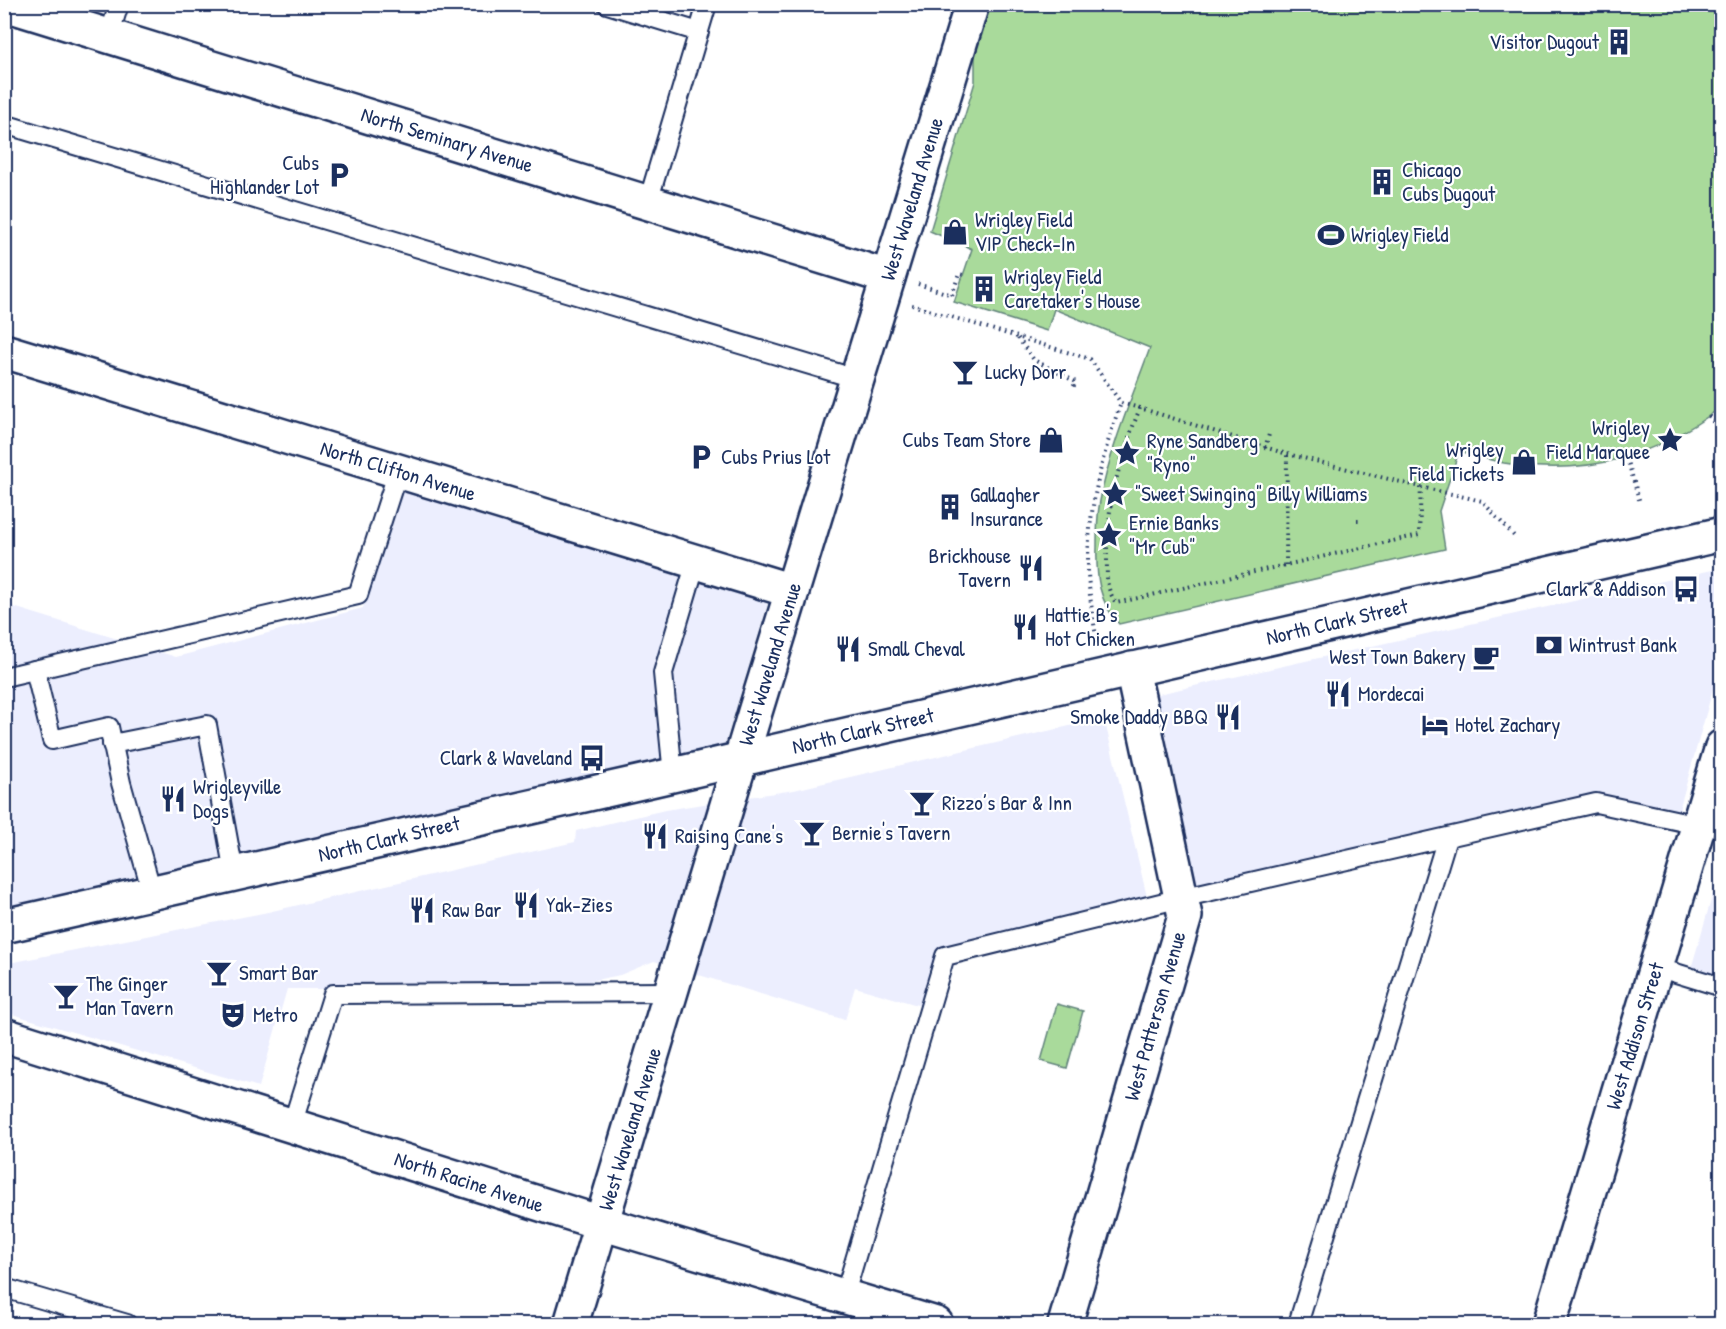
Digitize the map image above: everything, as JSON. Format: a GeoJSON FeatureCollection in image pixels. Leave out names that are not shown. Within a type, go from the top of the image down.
{"type":"FeatureCollection","features":[{"type":"Feature","properties":{"kind":"street","name":"North Seminary Avenue"},"geometry":{"type":"LineString","coordinates":[[5,4],[903,280]]}},
{"type":"Feature","properties":{"kind":"street","name":"West Waveland Avenue"},"geometry":{"type":"LineString","coordinates":[[571,1324],[857,379],[903,280],[972,4]]}},
{"type":"Feature","properties":{"kind":"street","name":"North Clifton Avenue"},"geometry":{"type":"LineString","coordinates":[[4,351],[792,591]]}},
{"type":"Feature","properties":{"kind":"street","name":"North Clark Street"},"geometry":{"type":"LineString","coordinates":[[4,926],[1722,534]]}},
{"type":"Feature","properties":{"kind":"street","name":"West Patterson Avenue"},"geometry":{"type":"LineString","coordinates":[[1065,1324],[1185,916],[1132,669]]}},
{"type":"Feature","properties":{"kind":"street","name":"West Addison Street"},"geometry":{"type":"LineString","coordinates":[[1549,1324],[1722,747]]}},
{"type":"Feature","properties":{"kind":"street","name":"North Racine Avenue"},"geometry":{"type":"LineString","coordinates":[[4,1035],[601,1223],[936,1324]]}},
{"type":"Feature","properties":{"kind":"lane"},"geometry":{"type":"LineString","coordinates":[[109,36],[119,4]]}},
{"type":"Feature","properties":{"kind":"lane"},"geometry":{"type":"LineString","coordinates":[[607,4],[699,32]]}},
{"type":"Feature","properties":{"kind":"lane"},"geometry":{"type":"LineString","coordinates":[[648,202],[707,4]]}},
{"type":"Feature","properties":{"kind":"lane"},"geometry":{"type":"LineString","coordinates":[[4,124],[857,379]]}},
{"type":"Feature","properties":{"kind":"lane"},"geometry":{"type":"LineString","coordinates":[[4,677],[358,595],[398,471]]}},
{"type":"Feature","properties":{"kind":"lane"},"geometry":{"type":"LineString","coordinates":[[673,775],[663,674],[696,562]]}},
{"type":"Feature","properties":{"kind":"lane"},"geometry":{"type":"LineString","coordinates":[[34,670],[52,740],[109,727],[121,783],[152,892]]}},
{"type":"Feature","properties":{"kind":"lane"},"geometry":{"type":"LineString","coordinates":[[112,744],[207,725],[234,873]]}},
{"type":"Feature","properties":{"kind":"lane"},"geometry":{"type":"LineString","coordinates":[[844,1297],[945,956],[1181,898],[1596,803],[1698,825]]}},
{"type":"Feature","properties":{"kind":"lane"},"geometry":{"type":"LineString","coordinates":[[1298,1324],[1447,838]]}},
{"type":"Feature","properties":{"kind":"lane"},"geometry":{"type":"LineString","coordinates":[[1656,967],[1722,987]]}},
{"type":"Feature","properties":{"kind":"lane"},"geometry":{"type":"LineString","coordinates":[[292,1125],[333,994],[671,992]]}},
{"type":"Feature","properties":{"kind":"lane"},"geometry":{"type":"LineString","coordinates":[[4,1288],[127,1324]]}},
{"type":"Feature","properties":{"kind":"path"},"geometry":{"type":"LineString","coordinates":[[903,280],[952,295],[959,274],[963,275]]}},
{"type":"Feature","properties":{"kind":"path"},"geometry":{"type":"LineString","coordinates":[[911,304],[1090,359],[1121,403],[1287,454],[1482,501],[1515,537]]}},
{"type":"Feature","properties":{"kind":"path"},"geometry":{"type":"LineString","coordinates":[[1018,337],[1034,360],[1076,382],[1072,389]]}},
{"type":"Feature","properties":{"kind":"path"},"geometry":{"type":"LineString","coordinates":[[1096,637],[1088,573],[1091,514],[1105,448],[1121,403]]}},
{"type":"Feature","properties":{"kind":"path"},"geometry":{"type":"LineString","coordinates":[[1140,408],[1124,448],[1114,482],[1107,533],[1108,590],[1116,603],[1419,535],[1421,486]]}},
{"type":"Feature","properties":{"kind":"path"},"geometry":{"type":"LineString","coordinates":[[1709,416],[1722,435]]}},
{"type":"Feature","properties":{"kind":"path"},"geometry":{"type":"LineString","coordinates":[[1265,448],[1270,431]]}},
{"type":"Feature","properties":{"kind":"path"},"geometry":{"type":"LineString","coordinates":[[1286,565],[1287,454]]}},
{"type":"Feature","properties":{"kind":"path"},"geometry":{"type":"LineString","coordinates":[[1628,458],[1640,503]]}},
{"type":"Feature","properties":{"kind":"shaded area"},"geometry":{"type":"Polygon","coordinates":[[[403,479],[770,596],[721,757],[5,919],[4,604],[176,657],[363,608],[403,479]]]}},
{"type":"Feature","properties":{"kind":"shaded area","name":"Hotel Zachary"},"geometry":{"type":"Polygon","coordinates":[[[1721,568],[1721,660],[1674,828],[1600,808],[1200,901],[1154,695],[1721,568]]]}},
{"type":"Feature","properties":{"kind":"shaded area"},"geometry":{"type":"Polygon","coordinates":[[[1104,718],[1148,901],[939,952],[921,1006],[855,987],[845,1020],[654,961],[620,975],[551,989],[287,989],[259,1087],[5,1012],[4,964],[268,912],[575,842],[576,831],[665,810],[794,790],[1104,718]]]}},
{"type":"Feature","properties":{"kind":"shaded area"},"geometry":{"type":"Polygon","coordinates":[[[1721,866],[1721,995],[1686,986],[1721,866]]]}},
{"type":"Feature","properties":{"kind":"green space","name":"Wrigley Field"},"geometry":{"type":"Polygon","coordinates":[[[983,5],[1721,5],[1721,407],[1671,439],[1619,459],[1592,465],[1534,467],[1504,463],[1459,451],[1439,511],[1445,549],[1119,624],[1107,607],[1098,579],[1098,512],[1115,442],[1150,348],[1054,309],[1047,331],[954,302],[972,249],[930,231],[975,82],[975,33],[983,5]]]}},
{"type":"Feature","properties":{"kind":"green space"},"geometry":{"type":"Polygon","coordinates":[[[1057,1004],[1083,1011],[1067,1068],[1041,1061],[1057,1004]]]}},
{"type":"Feature","properties":{"kind":"place","name":"Visitor Dugout"},"geometry":{"type":"Point","coordinates":[1619,42]}},
{"type":"Feature","properties":{"kind":"place","name":"Cubs Highlander Lot"},"geometry":{"type":"Point","coordinates":[339,175]}},
{"type":"Feature","properties":{"kind":"place","name":"Chicago Cubs Dugout"},"geometry":{"type":"Point","coordinates":[1382,182]}},
{"type":"Feature","properties":{"kind":"place","name":"Wrigley Field VIP Check-In"},"geometry":{"type":"Point","coordinates":[955,232]}},
{"type":"Feature","properties":{"kind":"place","name":"Wrigley Field"},"geometry":{"type":"Point","coordinates":[1331,235]}},
{"type":"Feature","properties":{"kind":"place","name":"Wrigley Field Caretaker's House"},"geometry":{"type":"Point","coordinates":[984,289]}},
{"type":"Feature","properties":{"kind":"place","name":"Lucky Dorr"},"geometry":{"type":"Point","coordinates":[965,372]}},
{"type":"Feature","properties":{"kind":"place","name":"Cubs Team Store"},"geometry":{"type":"Point","coordinates":[1051,440]}},
{"type":"Feature","properties":{"kind":"place","name":"Wrigley Field Marquee"},"geometry":{"type":"Point","coordinates":[1670,440]}},
{"type":"Feature","properties":{"kind":"place","name":"Ryne Sandberg \"Ryno\""},"geometry":{"type":"Point","coordinates":[1127,453]}},
{"type":"Feature","properties":{"kind":"place","name":"Cubs Prius Lot"},"geometry":{"type":"Point","coordinates":[701,457]}},
{"type":"Feature","properties":{"kind":"place","name":"Wrigley Field Tickets"},"geometry":{"type":"Point","coordinates":[1524,462]}},
{"type":"Feature","properties":{"kind":"place","name":"\"Sweet Swinging\" Billy Williams"},"geometry":{"type":"Point","coordinates":[1115,494]}},
{"type":"Feature","properties":{"kind":"place","name":"Gallagher Insurance"},"geometry":{"type":"Point","coordinates":[950,507]}},
{"type":"Feature","properties":{"kind":"place","name":"Ernie Banks \"Mr Cub\""},"geometry":{"type":"Point","coordinates":[1109,535]}},
{"type":"Feature","properties":{"kind":"place","name":"Brickhouse Tavern"},"geometry":{"type":"Point","coordinates":[1031,568]}},
{"type":"Feature","properties":{"kind":"place","name":"Clark & Addison"},"geometry":{"type":"Point","coordinates":[1686,589]}},
{"type":"Feature","properties":{"kind":"place","name":"Hattie B's Hot Chicken"},"geometry":{"type":"Point","coordinates":[1025,627]}},
{"type":"Feature","properties":{"kind":"place","name":"Wintrust Bank"},"geometry":{"type":"Point","coordinates":[1549,645]}},
{"type":"Feature","properties":{"kind":"place","name":"Small Cheval"},"geometry":{"type":"Point","coordinates":[848,649]}},
{"type":"Feature","properties":{"kind":"place","name":"West Town Bakery"},"geometry":{"type":"Point","coordinates":[1486,657]}},
{"type":"Feature","properties":{"kind":"place","name":"Mordecai"},"geometry":{"type":"Point","coordinates":[1338,694]}},
{"type":"Feature","properties":{"kind":"place","name":"Smoke Daddy BBQ"},"geometry":{"type":"Point","coordinates":[1228,717]}},
{"type":"Feature","properties":{"kind":"place","name":"Hotel Zachary"},"geometry":{"type":"Point","coordinates":[1435,725]}},
{"type":"Feature","properties":{"kind":"place","name":"Clark & Waveland"},"geometry":{"type":"Point","coordinates":[592,758]}},
{"type":"Feature","properties":{"kind":"place","name":"Wrigleyville Dogs"},"geometry":{"type":"Point","coordinates":[173,799]}},
{"type":"Feature","properties":{"kind":"place","name":"Rizzo’s Bar & Inn"},"geometry":{"type":"Point","coordinates":[922,803]}},
{"type":"Feature","properties":{"kind":"place","name":"Bernie's Tavern"},"geometry":{"type":"Point","coordinates":[812,833]}},
{"type":"Feature","properties":{"kind":"place","name":"Raising Cane's"},"geometry":{"type":"Point","coordinates":[655,836]}},
{"type":"Feature","properties":{"kind":"place","name":"Yak-Zies"},"geometry":{"type":"Point","coordinates":[526,905]}},
{"type":"Feature","properties":{"kind":"place","name":"Raw Bar"},"geometry":{"type":"Point","coordinates":[422,910]}},
{"type":"Feature","properties":{"kind":"place","name":"Smart Bar"},"geometry":{"type":"Point","coordinates":[219,973]}},
{"type":"Feature","properties":{"kind":"place","name":"The Ginger Man Tavern"},"geometry":{"type":"Point","coordinates":[66,996]}},
{"type":"Feature","properties":{"kind":"place","name":"Metro"},"geometry":{"type":"Point","coordinates":[233,1015]}}]}
